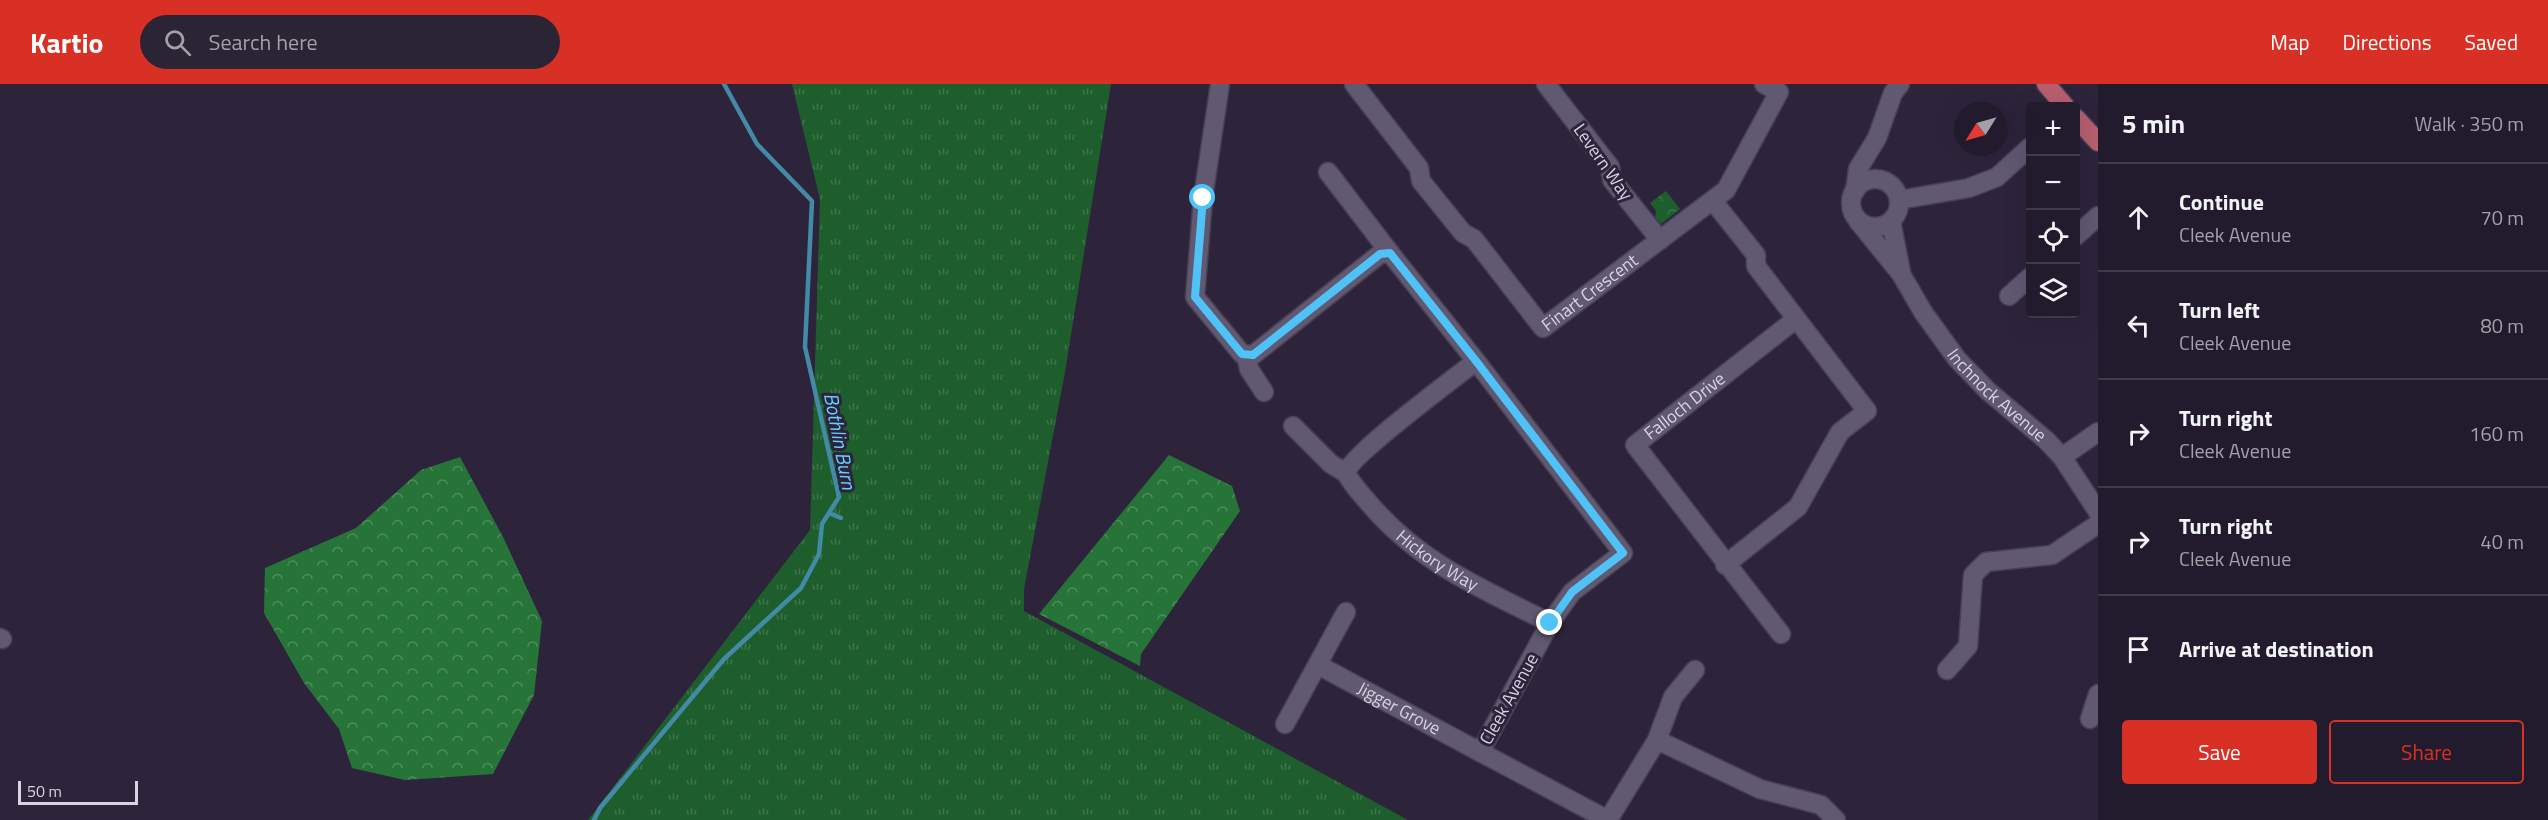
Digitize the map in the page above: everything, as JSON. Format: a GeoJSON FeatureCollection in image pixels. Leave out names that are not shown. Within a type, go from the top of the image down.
{"type":"FeatureCollection","features":[{"type":"Feature","properties":{"kind":"main road"},"geometry":{"type":"LineString","coordinates":[[2046,84],[2062,102]]}},
{"type":"Feature","properties":{"kind":"main road"},"geometry":{"type":"LineString","coordinates":[[2080,122],[2098,142]]}},
{"type":"Feature","properties":{"kind":"street"},"geometry":{"type":"LineString","coordinates":[[1220,84],[1203,198],[1195,297],[1242,354],[1253,355],[1380,254],[1390,253]]}},
{"type":"Feature","properties":{"kind":"street","name":"Finart Crescent"},"geometry":{"type":"LineString","coordinates":[[1354,84],[1419,168],[1421,182],[1463,233],[1474,239],[1543,328],[1726,190],[1775,87]]}},
{"type":"Feature","properties":{"kind":"street","name":"Levern Way"},"geometry":{"type":"LineString","coordinates":[[1546,84],[1610,167],[1612,180],[1660,240]]}},
{"type":"Feature","properties":{"kind":"street"},"geometry":{"type":"LineString","coordinates":[[1855,191],[1858,169],[1877,138],[1893,93],[1899,84]]}},
{"type":"Feature","properties":{"kind":"street"},"geometry":{"type":"LineString","coordinates":[[1877,138],[1879,166],[1884,182]]}},
{"type":"Feature","properties":{"kind":"street"},"geometry":{"type":"LineString","coordinates":[[1899,200],[1969,188],[1997,177],[2026,151]]}},
{"type":"Feature","properties":{"kind":"street","name":"Cleek Avenue"},"geometry":{"type":"LineString","coordinates":[[1328,172],[1623,553],[1572,592],[1550,623],[1480,752],[1608,820],[1657,740]]}},
{"type":"Feature","properties":{"kind":"street"},"geometry":{"type":"LineString","coordinates":[[1868,180],[1884,182],[1895,190],[1899,200],[1898,212],[1891,221],[1881,226],[1869,226],[1858,220],[1852,210],[1852,197],[1855,191],[1858,186],[1868,180]]}},
{"type":"Feature","properties":{"kind":"street"},"geometry":{"type":"LineString","coordinates":[[1713,201],[1756,255],[1756,266],[1867,411],[1840,432],[1798,507],[1725,565]]}},
{"type":"Feature","properties":{"kind":"street"},"geometry":{"type":"LineString","coordinates":[[2080,232],[2098,216]]}},
{"type":"Feature","properties":{"kind":"street","name":"Inchnock Avenue"},"geometry":{"type":"LineString","coordinates":[[1858,220],[1901,274],[1923,312],[1958,358],[1988,392],[2046,440],[2062,457],[2098,512]]}},
{"type":"Feature","properties":{"kind":"street","name":"Inchnock Avenue"},"geometry":{"type":"LineString","coordinates":[[1891,221],[1901,274]]}},
{"type":"Feature","properties":{"kind":"street"},"geometry":{"type":"LineString","coordinates":[[2009,296],[2026,281]]}},
{"type":"Feature","properties":{"kind":"street","name":"Falloch Drive"},"geometry":{"type":"LineString","coordinates":[[1781,634],[1725,565],[1635,445],[1796,319]]}},
{"type":"Feature","properties":{"kind":"street"},"geometry":{"type":"LineString","coordinates":[[1246,355],[1249,369],[1264,392]]}},
{"type":"Feature","properties":{"kind":"street"},"geometry":{"type":"LineString","coordinates":[[1346,472],[1347,465],[1476,361]]}},
{"type":"Feature","properties":{"kind":"street","name":"Hickory Way"},"geometry":{"type":"LineString","coordinates":[[1293,426],[1331,464],[1346,472],[1377,512],[1420,552],[1444,570],[1550,623]]}},
{"type":"Feature","properties":{"kind":"street"},"geometry":{"type":"LineString","coordinates":[[2062,457],[2098,432]]}},
{"type":"Feature","properties":{"kind":"street"},"geometry":{"type":"LineString","coordinates":[[1947,670],[1968,646],[1973,575],[1986,562],[2052,555],[2098,524]]}},
{"type":"Feature","properties":{"kind":"street"},"geometry":{"type":"LineString","coordinates":[[1285,724],[1346,612]]}},
{"type":"Feature","properties":{"kind":"street","name":"Jigger Grove"},"geometry":{"type":"LineString","coordinates":[[1318,665],[1480,752]]}},
{"type":"Feature","properties":{"kind":"street"},"geometry":{"type":"LineString","coordinates":[[1695,670],[1673,697],[1657,740],[1760,789],[1821,806],[1836,820]]}},
{"type":"Feature","properties":{"kind":"street"},"geometry":{"type":"LineString","coordinates":[[2090,719],[2098,694]]}},
{"type":"Feature","properties":{"kind":"green space"},"geometry":{"type":"Polygon","coordinates":[[[792,84],[1111,84],[1065,372],[1024,589],[1024,611],[1408,820],[588,820],[810,530],[820,199],[792,84]]]}},
{"type":"Feature","properties":{"kind":"green space"},"geometry":{"type":"Polygon","coordinates":[[[1666,191],[1680,209],[1661,224],[1655,217],[1656,211],[1650,203],[1666,191]]]}},
{"type":"Feature","properties":{"kind":"green space"},"geometry":{"type":"Polygon","coordinates":[[[1169,455],[1232,486],[1240,511],[1141,654],[1140,666],[1039,614],[1169,455]]]}},
{"type":"Feature","properties":{"kind":"green space"},"geometry":{"type":"Polygon","coordinates":[[[460,457],[503,537],[542,621],[534,695],[493,774],[405,780],[352,768],[339,729],[304,683],[264,613],[265,568],[356,528],[421,470],[460,457]]]}},
{"type":"Feature","properties":{"kind":"waterway","name":"Bothlin Burn"},"geometry":{"type":"LineString","coordinates":[[594,820],[600,808],[724,659],[801,588],[819,554],[822,524],[839,497],[805,347],[812,201],[757,144],[724,84]]}},
{"type":"Feature","properties":{"kind":"waterway"},"geometry":{"type":"LineString","coordinates":[[829,513],[841,518]]}},
{"type":"Feature","properties":{"kind":"route"},"geometry":{"type":"LineString","coordinates":[[1203,198],[1195,297],[1242,354],[1253,355],[1380,254],[1390,253],[1623,553],[1572,592],[1550,623]]}}]}
